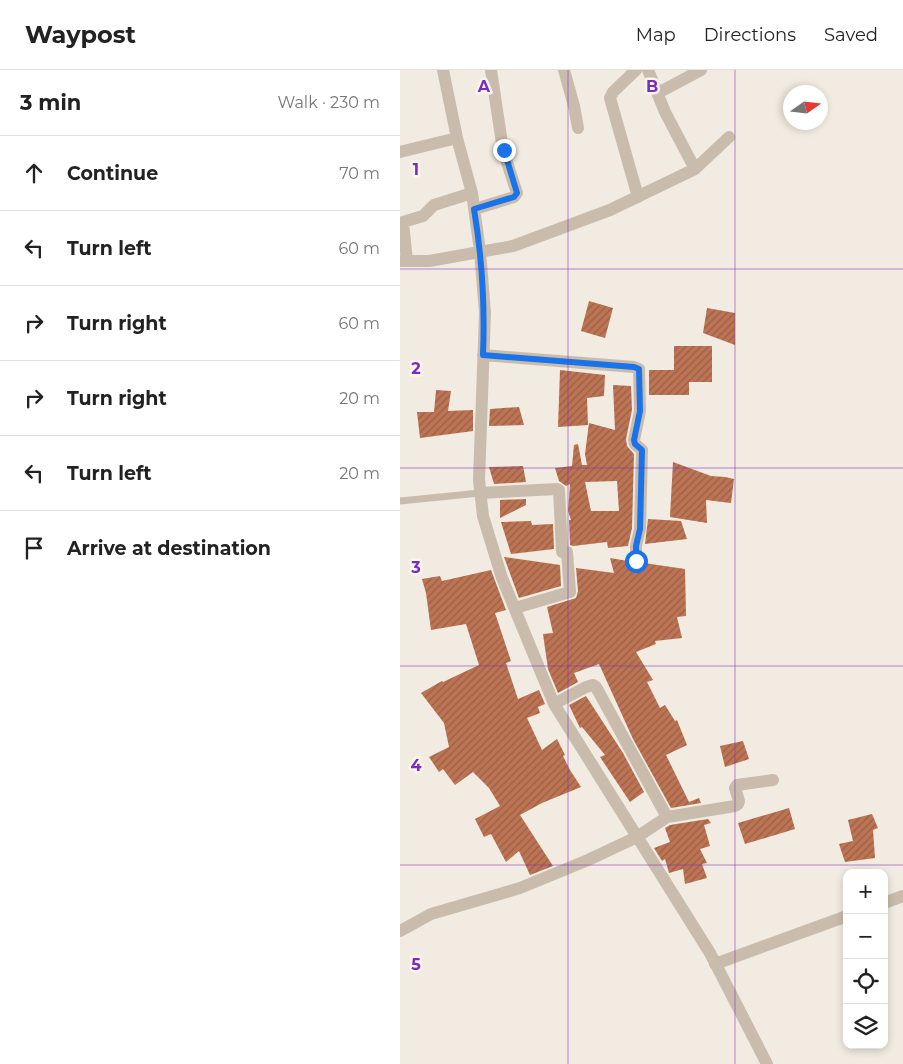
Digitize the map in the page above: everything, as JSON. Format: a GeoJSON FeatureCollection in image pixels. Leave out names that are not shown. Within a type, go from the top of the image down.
{"type":"FeatureCollection","features":[{"type":"Feature","properties":{"kind":"street"},"geometry":{"type":"LineString","coordinates":[[443,70],[457,138],[472,194],[480,251],[485,313],[479,480],[483,516],[502,578],[554,704],[715,964],[768,1064]]}},
{"type":"Feature","properties":{"kind":"street"},"geometry":{"type":"LineString","coordinates":[[474,209],[514,197],[517,193],[504,150],[491,70]]}},
{"type":"Feature","properties":{"kind":"street"},"geometry":{"type":"LineString","coordinates":[[564,70],[578,128]]}},
{"type":"Feature","properties":{"kind":"street"},"geometry":{"type":"LineString","coordinates":[[636,70],[613,92],[610,98],[638,197]]}},
{"type":"Feature","properties":{"kind":"street"},"geometry":{"type":"LineString","coordinates":[[648,70],[665,112],[694,169]]}},
{"type":"Feature","properties":{"kind":"street"},"geometry":{"type":"LineString","coordinates":[[658,93],[701,70]]}},
{"type":"Feature","properties":{"kind":"street"},"geometry":{"type":"LineString","coordinates":[[472,194],[434,205],[423,216],[404,222],[403,261],[429,261],[513,246],[610,210],[694,169],[729,137]]}},
{"type":"Feature","properties":{"kind":"street"},"geometry":{"type":"LineString","coordinates":[[400,152],[457,138]]}},
{"type":"Feature","properties":{"kind":"street"},"geometry":{"type":"LineString","coordinates":[[483,355],[634,367],[639,369],[640,411],[634,440],[635,444],[642,450],[640,529],[636,546],[636,561]]}},
{"type":"Feature","properties":{"kind":"street"},"geometry":{"type":"LineString","coordinates":[[480,493],[557,488],[559,490],[562,552],[567,552],[570,592],[514,608]]}},
{"type":"Feature","properties":{"kind":"street"},"geometry":{"type":"LineString","coordinates":[[554,704],[586,687],[593,685],[596,687],[667,817]]}},
{"type":"Feature","properties":{"kind":"street"},"geometry":{"type":"LineString","coordinates":[[400,931],[431,914],[520,888],[588,860],[637,837],[667,817],[735,806],[739,803],[735,788],[737,785],[773,780]]}},
{"type":"Feature","properties":{"kind":"street"},"geometry":{"type":"LineString","coordinates":[[888,902],[903,896]]}},
{"type":"Feature","properties":{"kind":"street"},"geometry":{"type":"LineString","coordinates":[[715,964],[843,917]]}},
{"type":"Feature","properties":{"kind":"lane"},"geometry":{"type":"LineString","coordinates":[[400,501],[480,493]]}},
{"type":"Feature","properties":{"kind":"building"},"geometry":{"type":"Polygon","coordinates":[[[589,301],[613,308],[605,338],[581,331],[589,301]]]}},
{"type":"Feature","properties":{"kind":"building"},"geometry":{"type":"Polygon","coordinates":[[[707,308],[735,313],[735,345],[703,333],[707,308]]]}},
{"type":"Feature","properties":{"kind":"building"},"geometry":{"type":"Polygon","coordinates":[[[674,346],[712,346],[712,382],[689,382],[689,395],[649,395],[649,370],[674,370],[674,346]]]}},
{"type":"Feature","properties":{"kind":"building"},"geometry":{"type":"Polygon","coordinates":[[[560,370],[605,375],[604,396],[587,398],[588,425],[558,427],[560,370]]]}},
{"type":"Feature","properties":{"kind":"building"},"geometry":{"type":"Polygon","coordinates":[[[613,385],[631,386],[632,410],[626,439],[627,446],[634,454],[632,528],[628,546],[608,548],[607,542],[570,545],[569,520],[571,520],[568,511],[570,484],[566,486],[559,481],[555,468],[572,466],[574,445],[578,444],[582,465],[587,465],[585,454],[589,423],[615,430],[613,385]],[[617,481],[585,482],[591,511],[619,511],[617,481]]]}},
{"type":"Feature","properties":{"kind":"building"},"geometry":{"type":"Polygon","coordinates":[[[436,390],[451,391],[448,411],[473,410],[473,431],[420,438],[417,412],[434,412],[436,390]]]}},
{"type":"Feature","properties":{"kind":"building"},"geometry":{"type":"Polygon","coordinates":[[[519,407],[524,425],[489,426],[490,409],[519,407]]]}},
{"type":"Feature","properties":{"kind":"building"},"geometry":{"type":"Polygon","coordinates":[[[673,462],[711,476],[734,479],[731,503],[706,500],[707,523],[670,517],[673,462]]]}},
{"type":"Feature","properties":{"kind":"building"},"geometry":{"type":"Polygon","coordinates":[[[523,466],[526,482],[494,484],[489,467],[523,466]]]}},
{"type":"Feature","properties":{"kind":"building"},"geometry":{"type":"Polygon","coordinates":[[[526,499],[526,505],[500,518],[500,500],[526,499]]]}},
{"type":"Feature","properties":{"kind":"building"},"geometry":{"type":"Polygon","coordinates":[[[648,519],[681,521],[687,539],[645,544],[648,519]]]}},
{"type":"Feature","properties":{"kind":"building"},"geometry":{"type":"Polygon","coordinates":[[[531,521],[532,525],[553,524],[554,549],[511,554],[501,522],[531,521]]]}},
{"type":"Feature","properties":{"kind":"building"},"geometry":{"type":"Polygon","coordinates":[[[504,557],[560,565],[561,586],[519,598],[504,557]]]}},
{"type":"Feature","properties":{"kind":"building"},"geometry":{"type":"Polygon","coordinates":[[[610,558],[628,561],[629,565],[636,569],[640,568],[644,563],[685,569],[686,616],[677,617],[682,638],[655,641],[656,644],[636,652],[653,680],[647,682],[660,708],[665,705],[675,721],[677,720],[687,745],[666,755],[689,802],[699,798],[701,803],[671,808],[633,739],[599,664],[574,673],[578,682],[558,693],[548,669],[543,634],[553,633],[547,607],[576,598],[578,591],[576,568],[614,573],[610,558]]]}},
{"type":"Feature","properties":{"kind":"building"},"geometry":{"type":"Polygon","coordinates":[[[491,570],[506,610],[495,613],[511,661],[506,663],[518,699],[539,690],[545,704],[538,707],[540,713],[527,718],[542,750],[557,739],[570,770],[581,787],[542,803],[520,815],[553,866],[530,875],[519,851],[506,862],[491,834],[484,837],[475,819],[500,806],[489,788],[473,772],[455,785],[443,769],[439,772],[429,757],[449,747],[444,723],[421,693],[442,681],[479,665],[466,624],[431,630],[426,593],[422,579],[440,576],[442,581],[491,570]]]}},
{"type":"Feature","properties":{"kind":"building"},"geometry":{"type":"Polygon","coordinates":[[[586,696],[623,753],[644,792],[630,802],[600,757],[605,755],[582,727],[580,728],[569,705],[586,696]]]}},
{"type":"Feature","properties":{"kind":"building"},"geometry":{"type":"Polygon","coordinates":[[[743,741],[749,759],[725,767],[720,746],[743,741]]]}},
{"type":"Feature","properties":{"kind":"building"},"geometry":{"type":"Polygon","coordinates":[[[789,808],[795,829],[745,844],[738,823],[789,808]]]}},
{"type":"Feature","properties":{"kind":"building"},"geometry":{"type":"Polygon","coordinates":[[[872,814],[878,828],[873,830],[875,858],[845,862],[839,844],[853,841],[848,820],[872,814]]]}},
{"type":"Feature","properties":{"kind":"building"},"geometry":{"type":"Polygon","coordinates":[[[708,819],[711,823],[704,825],[710,846],[700,849],[707,863],[702,864],[707,878],[685,884],[683,869],[669,873],[665,859],[662,861],[654,848],[670,842],[665,828],[670,825],[708,819]]]}},
{"type":"Feature","properties":{"kind":"route"},"geometry":{"type":"LineString","coordinates":[[504,150],[516,187],[516,195],[474,209],[480,251],[485,313],[483,355],[603,364],[639,369],[640,411],[634,440],[635,444],[642,450],[640,529],[636,546],[636,561]]}}]}
